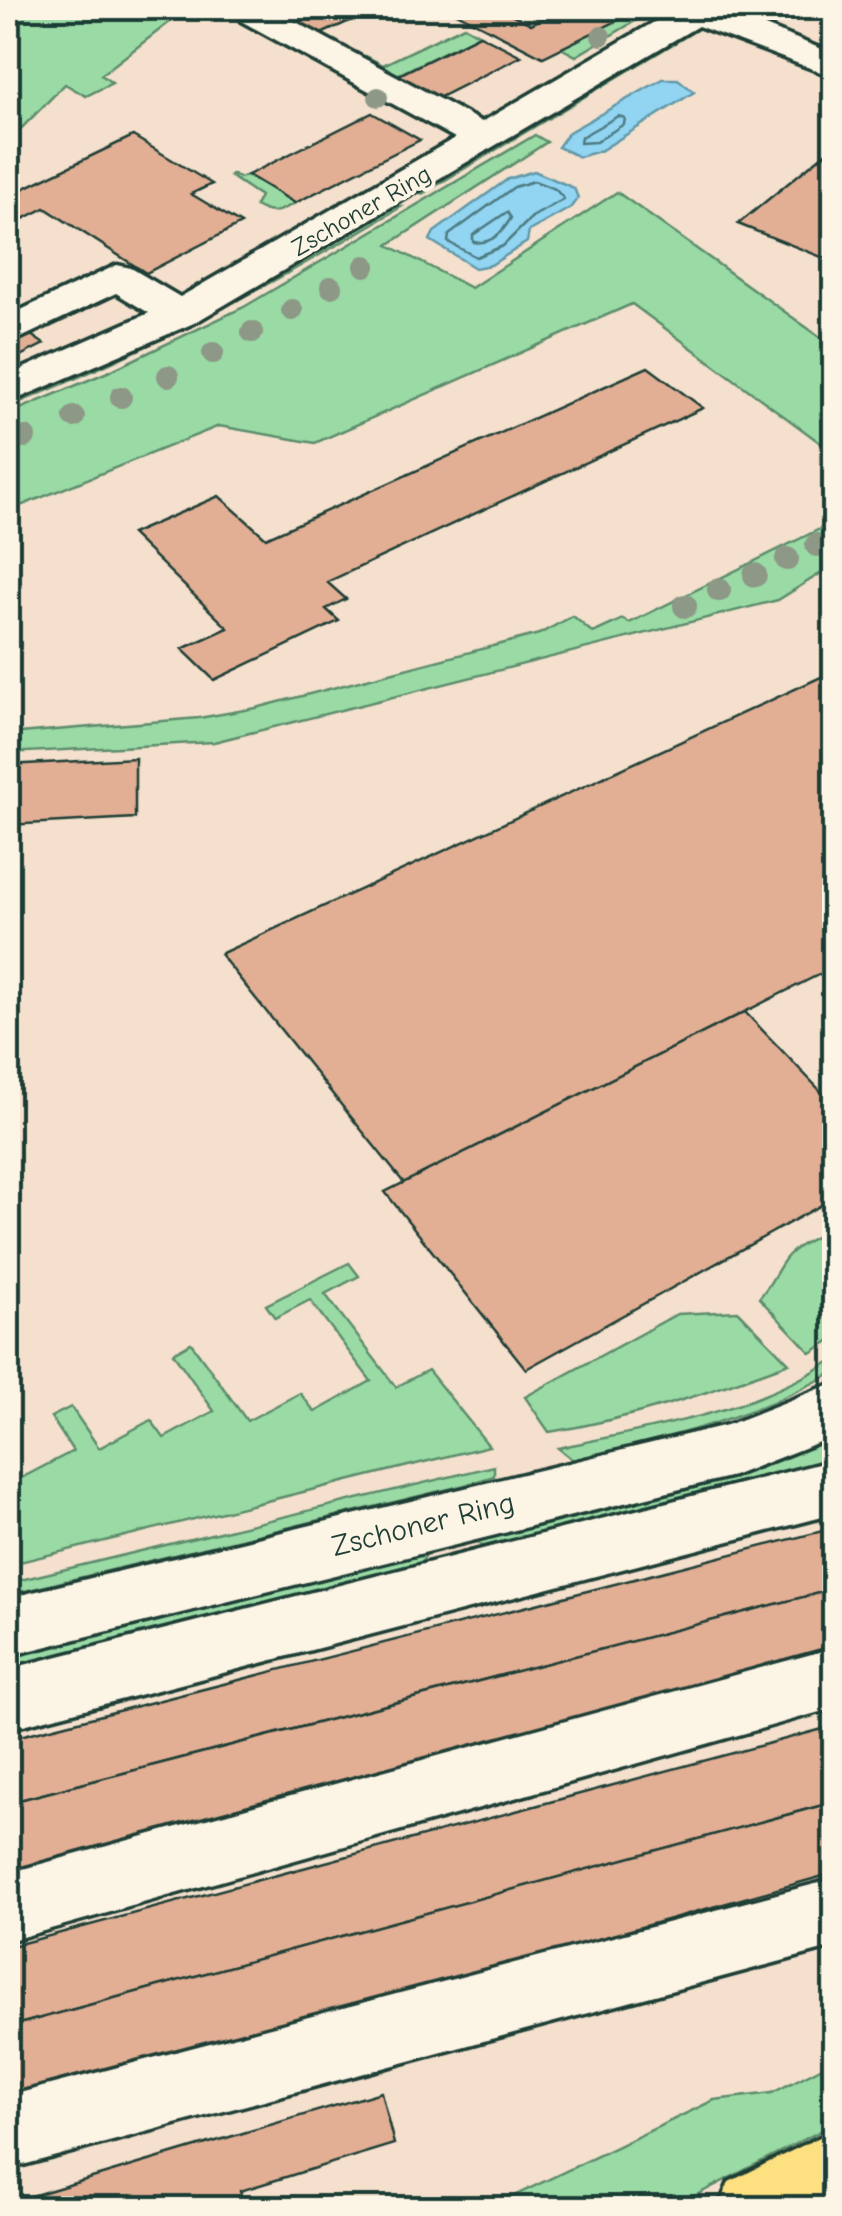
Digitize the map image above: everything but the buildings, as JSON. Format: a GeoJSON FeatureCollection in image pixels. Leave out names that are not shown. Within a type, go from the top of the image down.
{"type":"FeatureCollection","features":[{"type":"Feature","properties":{"kind":"main road"},"geometry":{"type":"LineString","coordinates":[[755,2208],[834,2167]]}},
{"type":"Feature","properties":{"kind":"street"},"geometry":{"type":"LineString","coordinates":[[252,8],[254,13],[409,114],[477,142]]}},
{"type":"Feature","properties":{"kind":"street"},"geometry":{"type":"LineString","coordinates":[[693,10],[834,66]]}},
{"type":"Feature","properties":{"kind":"street","name":"Zschoner Ring"},"geometry":{"type":"LineString","coordinates":[[8,390],[180,314],[477,142],[636,36],[693,10]]}},
{"type":"Feature","properties":{"kind":"street"},"geometry":{"type":"LineString","coordinates":[[288,237],[312,205],[421,146],[477,142]]}},
{"type":"Feature","properties":{"kind":"street"},"geometry":{"type":"LineString","coordinates":[[8,332],[117,278],[180,314]]}},
{"type":"Feature","properties":{"kind":"street","name":"Zschoner Ring"},"geometry":{"type":"LineString","coordinates":[[8,1626],[734,1450],[834,1409]]}},
{"type":"Feature","properties":{"kind":"street"},"geometry":{"type":"LineString","coordinates":[[8,1699],[834,1487]]}},
{"type":"Feature","properties":{"kind":"street"},"geometry":{"type":"LineString","coordinates":[[442,1518],[463,1582]]}},
{"type":"Feature","properties":{"kind":"street"},"geometry":{"type":"LineString","coordinates":[[8,1906],[834,1678]]}},
{"type":"Feature","properties":{"kind":"street"},"geometry":{"type":"LineString","coordinates":[[8,2133],[834,1913]]}},
{"type":"Feature","properties":{"kind":"green space"},"geometry":{"type":"Polygon","coordinates":[[[8,8],[188,8],[101,75],[112,83],[86,96],[65,84],[8,142],[8,8]]]}},
{"type":"Feature","properties":{"kind":"green space"},"geometry":{"type":"Polygon","coordinates":[[[643,8],[663,8],[666,15],[642,17],[576,56],[561,48],[643,8]]]}},
{"type":"Feature","properties":{"kind":"green space"},"geometry":{"type":"Polygon","coordinates":[[[464,26],[480,35],[391,78],[363,59],[366,56],[383,65],[464,26]]]}},
{"type":"Feature","properties":{"kind":"green space"},"geometry":{"type":"Polygon","coordinates":[[[691,26],[703,26],[422,194],[420,190],[691,26]]]}},
{"type":"Feature","properties":{"kind":"green space"},"geometry":{"type":"Polygon","coordinates":[[[535,135],[547,142],[388,245],[471,288],[617,192],[834,347],[834,453],[632,304],[315,443],[219,426],[8,511],[8,414],[244,307],[535,135]]]}},
{"type":"Feature","properties":{"kind":"green space"},"geometry":{"type":"Polygon","coordinates":[[[232,174],[240,178],[248,175],[295,203],[275,212],[261,209],[255,206],[260,196],[232,174]]]}},
{"type":"Feature","properties":{"kind":"green space"},"geometry":{"type":"Polygon","coordinates":[[[391,207],[401,207],[209,315],[8,407],[8,399],[48,384],[391,207]]]}},
{"type":"Feature","properties":{"kind":"green space"},"geometry":{"type":"Polygon","coordinates":[[[834,522],[834,565],[778,600],[214,742],[8,753],[8,734],[199,718],[256,708],[539,634],[573,616],[593,633],[623,619],[629,623],[834,522]]]}},
{"type":"Feature","properties":{"kind":"green space"},"geometry":{"type":"Polygon","coordinates":[[[834,1227],[834,1338],[811,1353],[759,1298],[791,1253],[834,1227]]]}},
{"type":"Feature","properties":{"kind":"green space"},"geometry":{"type":"Polygon","coordinates":[[[349,1263],[359,1276],[325,1294],[396,1387],[428,1370],[489,1446],[8,1565],[8,1485],[73,1451],[51,1417],[71,1407],[99,1448],[151,1420],[164,1438],[214,1411],[173,1353],[191,1343],[247,1421],[300,1393],[315,1412],[371,1381],[310,1300],[275,1318],[266,1305],[349,1263]]]}},
{"type":"Feature","properties":{"kind":"green space"},"geometry":{"type":"Polygon","coordinates":[[[738,1311],[789,1363],[671,1404],[549,1432],[525,1397],[677,1314],[738,1311]]]}},
{"type":"Feature","properties":{"kind":"green space"},"geometry":{"type":"Polygon","coordinates":[[[834,1359],[834,1372],[770,1403],[707,1426],[573,1460],[558,1448],[736,1405],[770,1393],[834,1359]]]}},
{"type":"Feature","properties":{"kind":"green space"},"geometry":{"type":"Polygon","coordinates":[[[834,1432],[834,1467],[488,1552],[475,1540],[703,1481],[834,1432]]]}},
{"type":"Feature","properties":{"kind":"green space"},"geometry":{"type":"Polygon","coordinates":[[[494,1466],[494,1476],[465,1485],[8,1595],[8,1583],[494,1466]]]}},
{"type":"Feature","properties":{"kind":"green space"},"geometry":{"type":"Polygon","coordinates":[[[428,1551],[419,1567],[8,1668],[8,1654],[428,1551]]]}},
{"type":"Feature","properties":{"kind":"green space"},"geometry":{"type":"Polygon","coordinates":[[[834,2061],[834,2124],[671,2208],[489,2208],[714,2100],[772,2093],[834,2061]]]}},
{"type":"Feature","properties":{"kind":"water"},"geometry":{"type":"Polygon","coordinates":[[[663,79],[678,79],[694,92],[600,151],[579,157],[558,147],[569,132],[663,79]]]}},
{"type":"Feature","properties":{"kind":"water"},"geometry":{"type":"Polygon","coordinates":[[[534,171],[574,188],[578,198],[570,208],[529,231],[527,242],[491,265],[475,268],[430,240],[434,232],[508,179],[534,171]]]}}]}
